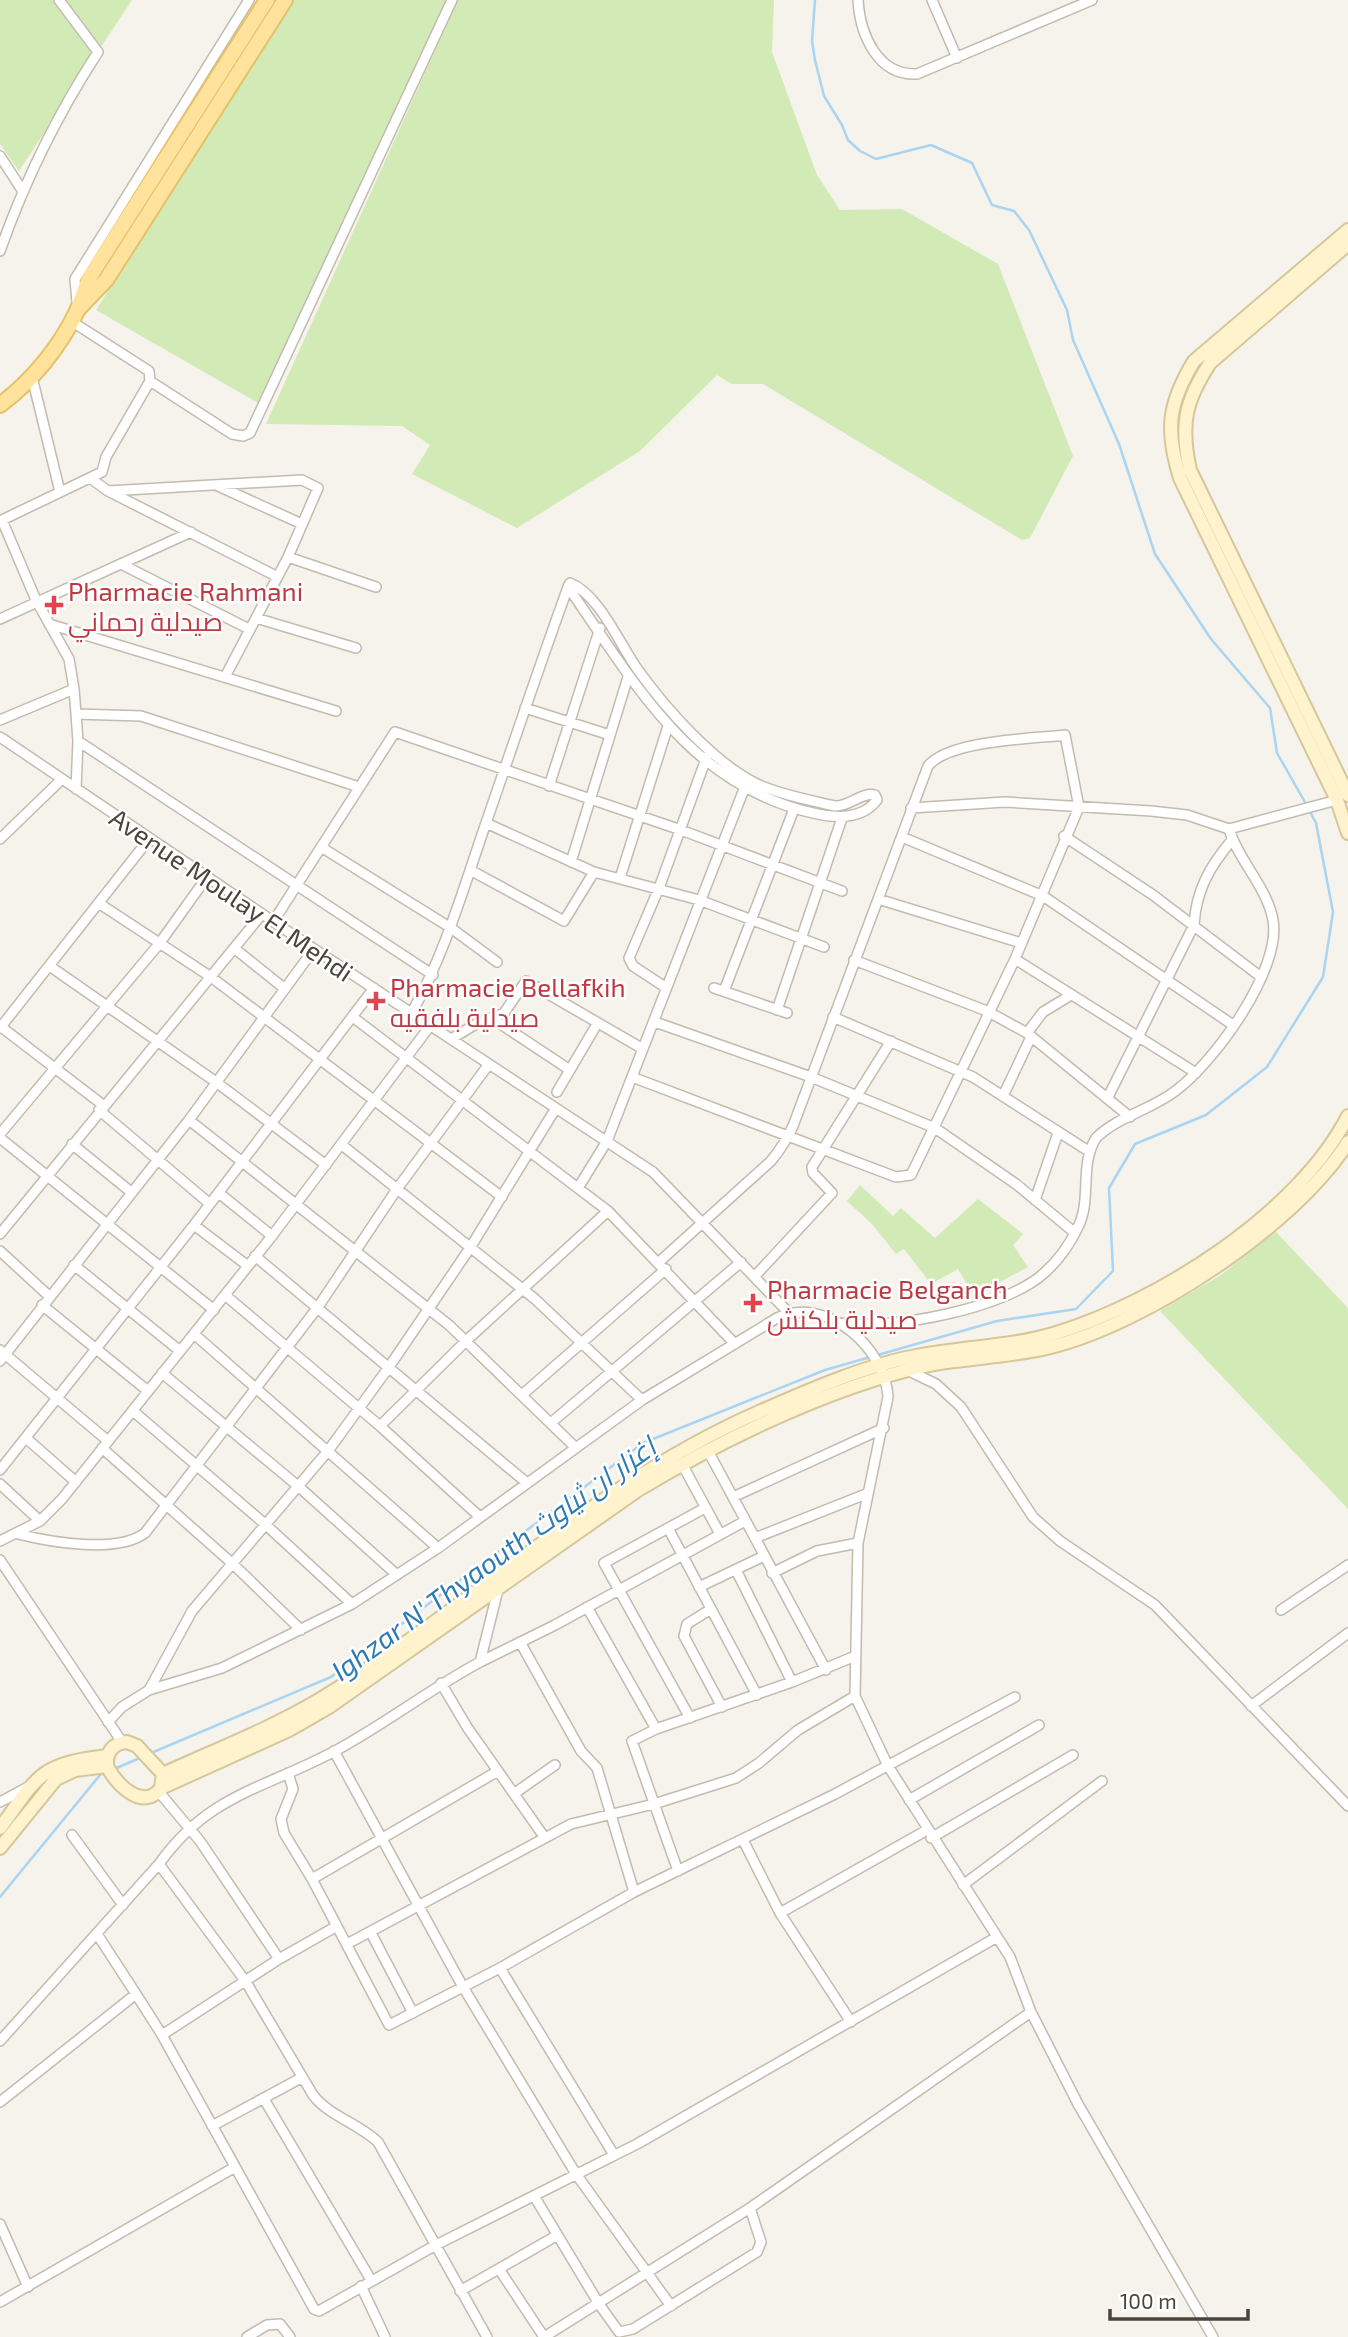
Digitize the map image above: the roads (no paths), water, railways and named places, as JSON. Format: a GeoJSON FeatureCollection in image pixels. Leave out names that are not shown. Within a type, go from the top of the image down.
{"type":"FeatureCollection","features":[{"type":"Feature","properties":{"kind":"main road"},"geometry":{"type":"LineString","coordinates":[[74,316],[91,275],[267,0]]}},
{"type":"Feature","properties":{"kind":"main road"},"geometry":{"type":"LineString","coordinates":[[0,405],[32,377],[74,316],[106,280],[285,0]]}},
{"type":"Feature","properties":{"kind":"street"},"geometry":{"type":"LineString","coordinates":[[0,251],[22,190],[46,140],[98,52],[59,0]]}},
{"type":"Feature","properties":{"kind":"street"},"geometry":{"type":"LineString","coordinates":[[76,789],[78,741],[69,659],[36,600],[1,521],[102,472],[106,457],[150,382],[149,371],[74,316],[75,279],[249,0]]}},
{"type":"Feature","properties":{"kind":"street"},"geometry":{"type":"LineString","coordinates":[[150,382],[232,434],[243,436],[250,433],[452,0]]}},
{"type":"Feature","properties":{"kind":"street"},"geometry":{"type":"LineString","coordinates":[[858,0],[863,29],[883,65],[903,75],[917,74],[1093,0]]}},
{"type":"Feature","properties":{"kind":"street"},"geometry":{"type":"LineString","coordinates":[[932,0],[957,58]]}},
{"type":"Feature","properties":{"kind":"street"},"geometry":{"type":"LineString","coordinates":[[0,156],[22,190]]}},
{"type":"Feature","properties":{"kind":"street"},"geometry":{"type":"LineString","coordinates":[[1344,798],[1180,478],[1171,448],[1170,417],[1178,387],[1194,361],[1348,230]]}},
{"type":"Feature","properties":{"kind":"street"},"geometry":{"type":"LineString","coordinates":[[1348,244],[1210,363],[1194,387],[1188,405],[1184,442],[1190,470],[1344,798],[1348,833]]}},
{"type":"Feature","properties":{"kind":"street"},"geometry":{"type":"LineString","coordinates":[[32,377],[60,492]]}},
{"type":"Feature","properties":{"kind":"street"},"geometry":{"type":"LineString","coordinates":[[90,478],[108,491],[276,576]]}},
{"type":"Feature","properties":{"kind":"street"},"geometry":{"type":"LineString","coordinates":[[108,491],[311,482],[318,488],[288,557],[225,677]]}},
{"type":"Feature","properties":{"kind":"street"},"geometry":{"type":"LineString","coordinates":[[217,486],[302,524]]}},
{"type":"Feature","properties":{"kind":"street"},"geometry":{"type":"LineString","coordinates":[[0,619],[36,600],[191,532]]}},
{"type":"Feature","properties":{"kind":"street"},"geometry":{"type":"LineString","coordinates":[[288,557],[376,587]]}},
{"type":"Feature","properties":{"kind":"street"},"geometry":{"type":"LineString","coordinates":[[121,564],[249,629]]}},
{"type":"Feature","properties":{"kind":"street"},"geometry":{"type":"LineString","coordinates":[[569,585],[584,591],[638,670],[676,717],[710,750],[748,779],[766,787],[839,807],[869,794],[875,795],[876,803],[842,818],[794,809],[744,789],[668,726],[628,677],[569,585]]}},
{"type":"Feature","properties":{"kind":"street"},"geometry":{"type":"LineString","coordinates":[[411,1014],[433,975],[472,871],[525,708],[569,585]]}},
{"type":"Feature","properties":{"kind":"street"},"geometry":{"type":"LineString","coordinates":[[256,618],[356,648]]}},
{"type":"Feature","properties":{"kind":"street"},"geometry":{"type":"LineString","coordinates":[[549,786],[598,630],[606,621]]}},
{"type":"Feature","properties":{"kind":"street"},"geometry":{"type":"LineString","coordinates":[[49,624],[336,711]]}},
{"type":"Feature","properties":{"kind":"street"},"geometry":{"type":"LineString","coordinates":[[571,862],[628,677]]}},
{"type":"Feature","properties":{"kind":"street"},"geometry":{"type":"LineString","coordinates":[[0,720],[74,689]]}},
{"type":"Feature","properties":{"kind":"street"},"geometry":{"type":"LineString","coordinates":[[525,708],[610,735]]}},
{"type":"Feature","properties":{"kind":"street"},"geometry":{"type":"LineString","coordinates":[[76,714],[141,716],[359,787]]}},
{"type":"Feature","properties":{"kind":"street"},"geometry":{"type":"LineString","coordinates":[[620,878],[668,726]]}},
{"type":"Feature","properties":{"kind":"street"},"geometry":{"type":"LineString","coordinates":[[273,922],[395,732],[681,830],[842,891]]}},
{"type":"Feature","properties":{"kind":"street"},"geometry":{"type":"LineString","coordinates":[[523,1394],[584,1343],[771,1160],[789,1135],[928,766],[945,753],[1065,735],[1079,807],[1064,836],[1043,895],[1015,959],[987,1011],[962,1071],[913,1172],[904,1178],[825,1149],[789,1135],[632,1077]]}},
{"type":"Feature","properties":{"kind":"street","name":"Avenue Moulay El Mehdi"},"geometry":{"type":"LineString","coordinates":[[0,737],[411,1014],[653,1172],[789,1312]]}},
{"type":"Feature","properties":{"kind":"street"},"geometry":{"type":"LineString","coordinates":[[78,741],[433,975]]}},
{"type":"Feature","properties":{"kind":"street"},"geometry":{"type":"LineString","coordinates":[[665,987],[633,966],[629,958],[659,887],[710,750]]}},
{"type":"Feature","properties":{"kind":"street"},"geometry":{"type":"LineString","coordinates":[[0,838],[62,779]]}},
{"type":"Feature","properties":{"kind":"street"},"geometry":{"type":"LineString","coordinates":[[578,1188],[607,1141],[748,779]]}},
{"type":"Feature","properties":{"kind":"street"},"geometry":{"type":"LineString","coordinates":[[911,808],[1005,802],[1187,815],[1229,829],[1344,798]]}},
{"type":"Feature","properties":{"kind":"street"},"geometry":{"type":"LineString","coordinates":[[724,991],[794,809]]}},
{"type":"Feature","properties":{"kind":"street"},"geometry":{"type":"LineString","coordinates":[[777,1010],[842,818]]}},
{"type":"Feature","properties":{"kind":"street"},"geometry":{"type":"LineString","coordinates":[[486,823],[594,872],[659,887],[699,900],[824,947]]}},
{"type":"Feature","properties":{"kind":"street"},"geometry":{"type":"LineString","coordinates":[[108,1722],[122,1707],[149,1690],[222,1668],[352,1604],[438,1548],[642,1400],[789,1312],[858,1325],[908,1322],[994,1299],[1042,1275],[1075,1233],[1085,1198],[1090,1152],[1100,1134],[1174,1093],[1196,1073],[1233,1025],[1261,976],[1272,950],[1273,920],[1229,829]]}},
{"type":"Feature","properties":{"kind":"street"},"geometry":{"type":"LineString","coordinates":[[902,836],[1043,895],[1233,1025]]}},
{"type":"Feature","properties":{"kind":"street"},"geometry":{"type":"LineString","coordinates":[[1064,836],[1194,925],[1261,976]]}},
{"type":"Feature","properties":{"kind":"street"},"geometry":{"type":"LineString","coordinates":[[149,839],[51,967],[0,1027],[56,1069],[210,1204]]}},
{"type":"Feature","properties":{"kind":"street"},"geometry":{"type":"LineString","coordinates":[[1108,1097],[1194,925],[1195,902],[1210,866],[1232,840]]}},
{"type":"Feature","properties":{"kind":"street"},"geometry":{"type":"LineString","coordinates":[[321,847],[451,928],[496,962]]}},
{"type":"Feature","properties":{"kind":"street"},"geometry":{"type":"LineString","coordinates":[[472,871],[564,921],[594,872]]}},
{"type":"Feature","properties":{"kind":"street"},"geometry":{"type":"LineString","coordinates":[[207,877],[159,944],[0,1136],[214,1310]]}},
{"type":"Feature","properties":{"kind":"street"},"geometry":{"type":"LineString","coordinates":[[878,899],[1021,943]]}},
{"type":"Feature","properties":{"kind":"street"},"geometry":{"type":"LineString","coordinates":[[100,904],[211,977],[502,1197]]}},
{"type":"Feature","properties":{"kind":"street"},"geometry":{"type":"LineString","coordinates":[[0,1234],[262,914]]}},
{"type":"Feature","properties":{"kind":"street"},"geometry":{"type":"LineString","coordinates":[[234,948],[285,989]]}},
{"type":"Feature","properties":{"kind":"street"},"geometry":{"type":"LineString","coordinates":[[301,1630],[56,1397],[2,1355],[189,1119],[314,949]]}},
{"type":"Feature","properties":{"kind":"street"},"geometry":{"type":"LineString","coordinates":[[1015,959],[1196,1073]]}},
{"type":"Feature","properties":{"kind":"street"},"geometry":{"type":"LineString","coordinates":[[854,960],[987,1011],[1029,1035],[1130,1117]]}},
{"type":"Feature","properties":{"kind":"street"},"geometry":{"type":"LineString","coordinates":[[51,967],[216,1082],[326,1166]]}},
{"type":"Feature","properties":{"kind":"street"},"geometry":{"type":"LineString","coordinates":[[451,1039],[476,1024],[505,1013],[526,981],[643,1049]]}},
{"type":"Feature","properties":{"kind":"street"},"geometry":{"type":"LineString","coordinates":[[0,1470],[244,1161],[374,988]]}},
{"type":"Feature","properties":{"kind":"street"},"geometry":{"type":"LineString","coordinates":[[714,988],[787,1013]]}},
{"type":"Feature","properties":{"kind":"street"},"geometry":{"type":"LineString","coordinates":[[1003,1096],[1029,1035],[1043,1012],[1071,995]]}},
{"type":"Feature","properties":{"kind":"street"},"geometry":{"type":"LineString","coordinates":[[833,1017],[962,1071],[1090,1152]]}},
{"type":"Feature","properties":{"kind":"street"},"geometry":{"type":"LineString","coordinates":[[354,1018],[608,1211],[663,1265],[735,1343]]}},
{"type":"Feature","properties":{"kind":"street"},"geometry":{"type":"LineString","coordinates":[[493,1019],[570,1070]]}},
{"type":"Feature","properties":{"kind":"street"},"geometry":{"type":"LineString","coordinates":[[654,1022],[811,1077],[935,1128],[1035,1200],[1075,1233]]}},
{"type":"Feature","properties":{"kind":"street"},"geometry":{"type":"LineString","coordinates":[[557,1092],[597,1024]]}},
{"type":"Feature","properties":{"kind":"street"},"geometry":{"type":"LineString","coordinates":[[0,1541],[40,1521],[76,1482],[326,1166],[430,1026]]}},
{"type":"Feature","properties":{"kind":"street"},"geometry":{"type":"LineString","coordinates":[[755,1276],[832,1192],[812,1170],[891,1041]]}},
{"type":"Feature","properties":{"kind":"street"},"geometry":{"type":"LineString","coordinates":[[18,1534],[52,1542],[129,1542],[145,1533],[199,1466],[318,1307],[397,1189],[489,1064]]}},
{"type":"Feature","properties":{"kind":"street"},"geometry":{"type":"LineString","coordinates":[[149,1690],[192,1611],[234,1565],[328,1451],[389,1367],[470,1248],[556,1108]]}},
{"type":"Feature","properties":{"kind":"street"},"geometry":{"type":"LineString","coordinates":[[107,1761],[136,1797],[151,1797],[160,1790],[309,1720],[638,1490],[682,1464],[893,1362],[1050,1335],[1126,1303],[1214,1260],[1302,1179],[1329,1149],[1348,1116]]}},
{"type":"Feature","properties":{"kind":"street"},"geometry":{"type":"LineString","coordinates":[[189,1119],[467,1340],[575,1447]]}},
{"type":"Feature","properties":{"kind":"street"},"geometry":{"type":"LineString","coordinates":[[1035,1200],[1058,1133]]}},
{"type":"Feature","properties":{"kind":"street"},"geometry":{"type":"LineString","coordinates":[[163,1774],[282,1720],[320,1699],[670,1456],[762,1410],[879,1368],[906,1370],[1051,1347],[1099,1331],[1131,1316],[1214,1260],[1308,1189],[1348,1142]]}},
{"type":"Feature","properties":{"kind":"street"},"geometry":{"type":"LineString","coordinates":[[72,1144],[131,1192]]}},
{"type":"Feature","properties":{"kind":"street"},"geometry":{"type":"LineString","coordinates":[[342,1145],[523,1289],[584,1343],[642,1400]]}},
{"type":"Feature","properties":{"kind":"street"},"geometry":{"type":"LineString","coordinates":[[219,1193],[271,1236]]}},
{"type":"Feature","properties":{"kind":"street"},"geometry":{"type":"LineString","coordinates":[[380,1426],[467,1340],[608,1211]]}},
{"type":"Feature","properties":{"kind":"street"},"geometry":{"type":"LineString","coordinates":[[194,1225],[248,1266]]}},
{"type":"Feature","properties":{"kind":"street"},"geometry":{"type":"LineString","coordinates":[[0,1251],[49,1296]]}},
{"type":"Feature","properties":{"kind":"street"},"geometry":{"type":"LineString","coordinates":[[255,1256],[527,1483]]}},
{"type":"Feature","properties":{"kind":"street"},"geometry":{"type":"LineString","coordinates":[[552,1422],[741,1262]]}},
{"type":"Feature","properties":{"kind":"street"},"geometry":{"type":"LineString","coordinates":[[74,1265],[180,1351]]}},
{"type":"Feature","properties":{"kind":"street"},"geometry":{"type":"LineString","coordinates":[[225,1295],[380,1426],[480,1517]]}},
{"type":"Feature","properties":{"kind":"street"},"geometry":{"type":"LineString","coordinates":[[1126,1303],[1131,1316]]}},
{"type":"Feature","properties":{"kind":"street"},"geometry":{"type":"LineString","coordinates":[[42,1305],[148,1391]]}},
{"type":"Feature","properties":{"kind":"street"},"geometry":{"type":"LineString","coordinates":[[835,1322],[860,1336],[879,1368],[888,1397],[884,1428],[866,1494],[858,1543],[853,1657],[855,1696],[888,1766],[1010,1958],[1031,2012],[1078,2104],[1213,2337]]}},
{"type":"Feature","properties":{"kind":"street"},"geometry":{"type":"LineString","coordinates":[[194,1334],[438,1548]]}},
{"type":"Feature","properties":{"kind":"street"},"geometry":{"type":"LineString","coordinates":[[893,1362],[936,1384],[961,1407],[1033,1517],[1069,1548],[1155,1605],[1348,1806]]}},
{"type":"Feature","properties":{"kind":"street"},"geometry":{"type":"LineString","coordinates":[[162,1373],[299,1486],[397,1575]]}},
{"type":"Feature","properties":{"kind":"street"},"geometry":{"type":"LineString","coordinates":[[133,1411],[266,1525],[352,1604]]}},
{"type":"Feature","properties":{"kind":"street"},"geometry":{"type":"LineString","coordinates":[[733,1497],[884,1428]]}},
{"type":"Feature","properties":{"kind":"street"},"geometry":{"type":"LineString","coordinates":[[26,1438],[76,1482]]}},
{"type":"Feature","properties":{"kind":"street"},"geometry":{"type":"LineString","coordinates":[[0,1450],[9,1458]]}},
{"type":"Feature","properties":{"kind":"street"},"geometry":{"type":"LineString","coordinates":[[708,1451],[825,1670]]}},
{"type":"Feature","properties":{"kind":"street"},"geometry":{"type":"LineString","coordinates":[[682,1464],[720,1534]]}},
{"type":"Feature","properties":{"kind":"street"},"geometry":{"type":"LineString","coordinates":[[0,1485],[40,1521]]}},
{"type":"Feature","properties":{"kind":"street"},"geometry":{"type":"LineString","coordinates":[[754,1538],[866,1494]]}},
{"type":"Feature","properties":{"kind":"street"},"geometry":{"type":"LineString","coordinates":[[690,1718],[604,1563],[705,1508]]}},
{"type":"Feature","properties":{"kind":"street"},"geometry":{"type":"LineString","coordinates":[[0,2041],[124,1905],[187,1829],[217,1806],[334,1751],[441,1683],[745,1521]]}},
{"type":"Feature","properties":{"kind":"street"},"geometry":{"type":"LineString","coordinates":[[668,1528],[757,1695]]}},
{"type":"Feature","properties":{"kind":"street"},"geometry":{"type":"LineString","coordinates":[[772,1573],[817,1551],[858,1543]]}},
{"type":"Feature","properties":{"kind":"street"},"geometry":{"type":"LineString","coordinates":[[699,1587],[764,1556]]}},
{"type":"Feature","properties":{"kind":"street"},"geometry":{"type":"LineString","coordinates":[[0,1560],[122,1742],[137,1746],[163,1774]]}},
{"type":"Feature","properties":{"kind":"street"},"geometry":{"type":"LineString","coordinates":[[1281,1610],[1348,1565]]}},
{"type":"Feature","properties":{"kind":"street"},"geometry":{"type":"LineString","coordinates":[[736,1570],[792,1682]]}},
{"type":"Feature","properties":{"kind":"street"},"geometry":{"type":"LineString","coordinates":[[481,1662],[498,1590]]}},
{"type":"Feature","properties":{"kind":"street"},"geometry":{"type":"LineString","coordinates":[[587,1607],[656,1729]]}},
{"type":"Feature","properties":{"kind":"street"},"geometry":{"type":"LineString","coordinates":[[710,1609],[687,1624],[684,1636],[722,1707]]}},
{"type":"Feature","properties":{"kind":"street"},"geometry":{"type":"LineString","coordinates":[[1251,1706],[1348,1633]]}},
{"type":"Feature","properties":{"kind":"street"},"geometry":{"type":"LineString","coordinates":[[520,1642],[581,1751],[597,1768],[634,1892]]}},
{"type":"Feature","properties":{"kind":"street"},"geometry":{"type":"LineString","coordinates":[[678,1871],[632,1743],[638,1736],[757,1695],[853,1657]]}},
{"type":"Feature","properties":{"kind":"street"},"geometry":{"type":"LineString","coordinates":[[441,1683],[467,1727],[545,1838]]}},
{"type":"Feature","properties":{"kind":"street"},"geometry":{"type":"LineString","coordinates":[[346,1944],[572,1824],[654,1804],[736,1778],[760,1763],[797,1730],[855,1696]]}},
{"type":"Feature","properties":{"kind":"street"},"geometry":{"type":"LineString","coordinates":[[288,1773],[293,1789],[281,1819],[282,1827],[337,1926],[385,2023],[392,2024],[500,1968],[634,1892],[888,1766],[1015,1697]]}},
{"type":"Feature","properties":{"kind":"street"},"geometry":{"type":"LineString","coordinates":[[909,1800],[1039,1725]]}},
{"type":"Feature","properties":{"kind":"street"},"geometry":{"type":"LineString","coordinates":[[107,1761],[113,1747],[122,1742]]}},
{"type":"Feature","properties":{"kind":"street"},"geometry":{"type":"LineString","coordinates":[[334,1751],[463,1987],[576,2174],[671,2306]]}},
{"type":"Feature","properties":{"kind":"street"},"geometry":{"type":"LineString","coordinates":[[780,1913],[1073,1755]]}},
{"type":"Feature","properties":{"kind":"street"},"geometry":{"type":"LineString","coordinates":[[0,1802],[33,1784],[57,1764],[107,1761]]}},
{"type":"Feature","properties":{"kind":"street"},"geometry":{"type":"LineString","coordinates":[[0,1848],[56,1779],[75,1770],[107,1761]]}},
{"type":"Feature","properties":{"kind":"street"},"geometry":{"type":"LineString","coordinates":[[515,1793],[555,1765]]}},
{"type":"Feature","properties":{"kind":"street"},"geometry":{"type":"LineString","coordinates":[[312,1879],[498,1771]]}},
{"type":"Feature","properties":{"kind":"street"},"geometry":{"type":"LineString","coordinates":[[163,1774],[160,1790],[187,1829],[200,1841],[279,1959]]}},
{"type":"Feature","properties":{"kind":"street"},"geometry":{"type":"LineString","coordinates":[[963,1885],[1102,1781]]}},
{"type":"Feature","properties":{"kind":"street"},"geometry":{"type":"LineString","coordinates":[[0,1828],[33,1784]]}},
{"type":"Feature","properties":{"kind":"street"},"geometry":{"type":"LineString","coordinates":[[72,1835],[124,1905]]}},
{"type":"Feature","properties":{"kind":"street"},"geometry":{"type":"LineString","coordinates":[[743,1840],[780,1913],[851,2022]]}},
{"type":"Feature","properties":{"kind":"street"},"geometry":{"type":"LineString","coordinates":[[159,1864],[246,1982],[301,2078],[320,2105],[357,2125],[377,2142],[487,2337]]}},
{"type":"Feature","properties":{"kind":"street"},"geometry":{"type":"LineString","coordinates":[[162,2035],[279,1959],[337,1926]]}},
{"type":"Feature","properties":{"kind":"street"},"geometry":{"type":"LineString","coordinates":[[371,1933],[413,2013]]}},
{"type":"Feature","properties":{"kind":"street"},"geometry":{"type":"LineString","coordinates":[[97,1934],[162,2035],[315,2311],[434,2246],[614,2155],[997,1937]]}},
{"type":"Feature","properties":{"kind":"street"},"geometry":{"type":"LineString","coordinates":[[500,1968],[614,2155]]}},
{"type":"Feature","properties":{"kind":"street"},"geometry":{"type":"LineString","coordinates":[[0,2102],[136,1994]]}},
{"type":"Feature","properties":{"kind":"street"},"geometry":{"type":"LineString","coordinates":[[499,2269],[544,2337],[750,2208],[1031,2012]]}},
{"type":"Feature","properties":{"kind":"street"},"geometry":{"type":"LineString","coordinates":[[212,2126],[301,2078]]}},
{"type":"Feature","properties":{"kind":"street"},"geometry":{"type":"LineString","coordinates":[[264,2099],[371,2280]]}},
{"type":"Feature","properties":{"kind":"street"},"geometry":{"type":"LineString","coordinates":[[0,2302],[235,2167]]}},
{"type":"Feature","properties":{"kind":"street"},"geometry":{"type":"LineString","coordinates":[[534,2196],[598,2304],[620,2332],[633,2329],[757,2252],[761,2242],[750,2208]]}},
{"type":"Feature","properties":{"kind":"street"},"geometry":{"type":"LineString","coordinates":[[0,2224],[28,2287]]}},
{"type":"Feature","properties":{"kind":"street"},"geometry":{"type":"LineString","coordinates":[[460,2291],[556,2236]]}},
{"type":"Feature","properties":{"kind":"street"},"geometry":{"type":"LineString","coordinates":[[361,2286],[384,2337]]}},
{"type":"Feature","properties":{"kind":"street"},"geometry":{"type":"LineString","coordinates":[[247,2337],[273,2323],[280,2324],[290,2337]]}},
{"type":"Feature","properties":{"kind":"waterway","name":"Ighzar N' Thyaouth إغزار ان ثياوث"},"geometry":{"type":"LineString","coordinates":[[815,0],[812,41],[815,60],[824,96],[848,140],[860,151],[876,159],[931,145],[972,163],[992,205],[1014,211],[1029,230],[1067,310],[1073,340],[1119,444],[1155,554],[1211,639],[1270,708],[1277,753],[1306,804]]}},
{"type":"Feature","properties":{"kind":"waterway","name":"Ighzar N' Thyaouth إغزار ان ثياوث"},"geometry":{"type":"LineString","coordinates":[[151,1753],[331,1677],[643,1443],[825,1370],[997,1321],[1076,1309],[1113,1271],[1109,1188],[1135,1144],[1206,1115],[1267,1067],[1323,977],[1333,912],[1316,823],[1309,810]]}},
{"type":"Feature","properties":{"kind":"waterway","name":"Ighzar N' Thyaouth إغزار ان ثياوث"},"geometry":{"type":"LineString","coordinates":[[112,1770],[142,1757]]}},
{"type":"Feature","properties":{"kind":"waterway","name":"Ighzar N' Thyaouth إغزار ان ثياوث"},"geometry":{"type":"LineString","coordinates":[[0,1897],[100,1775],[106,1772]]}},
{"type":"Feature","properties":{"kind":"place","name":"Pharmacie Rahmani صيدلية رحماني"},"geometry":{"type":"Point","coordinates":[54,605]}},
{"type":"Feature","properties":{"kind":"place","name":"Pharmacie Bellafkih صيدلية بلفقيه"},"geometry":{"type":"Point","coordinates":[376,1001]}},
{"type":"Feature","properties":{"kind":"place","name":"Pharmacie Belganch صيدلية بلكنش"},"geometry":{"type":"Point","coordinates":[753,1303]}}]}
